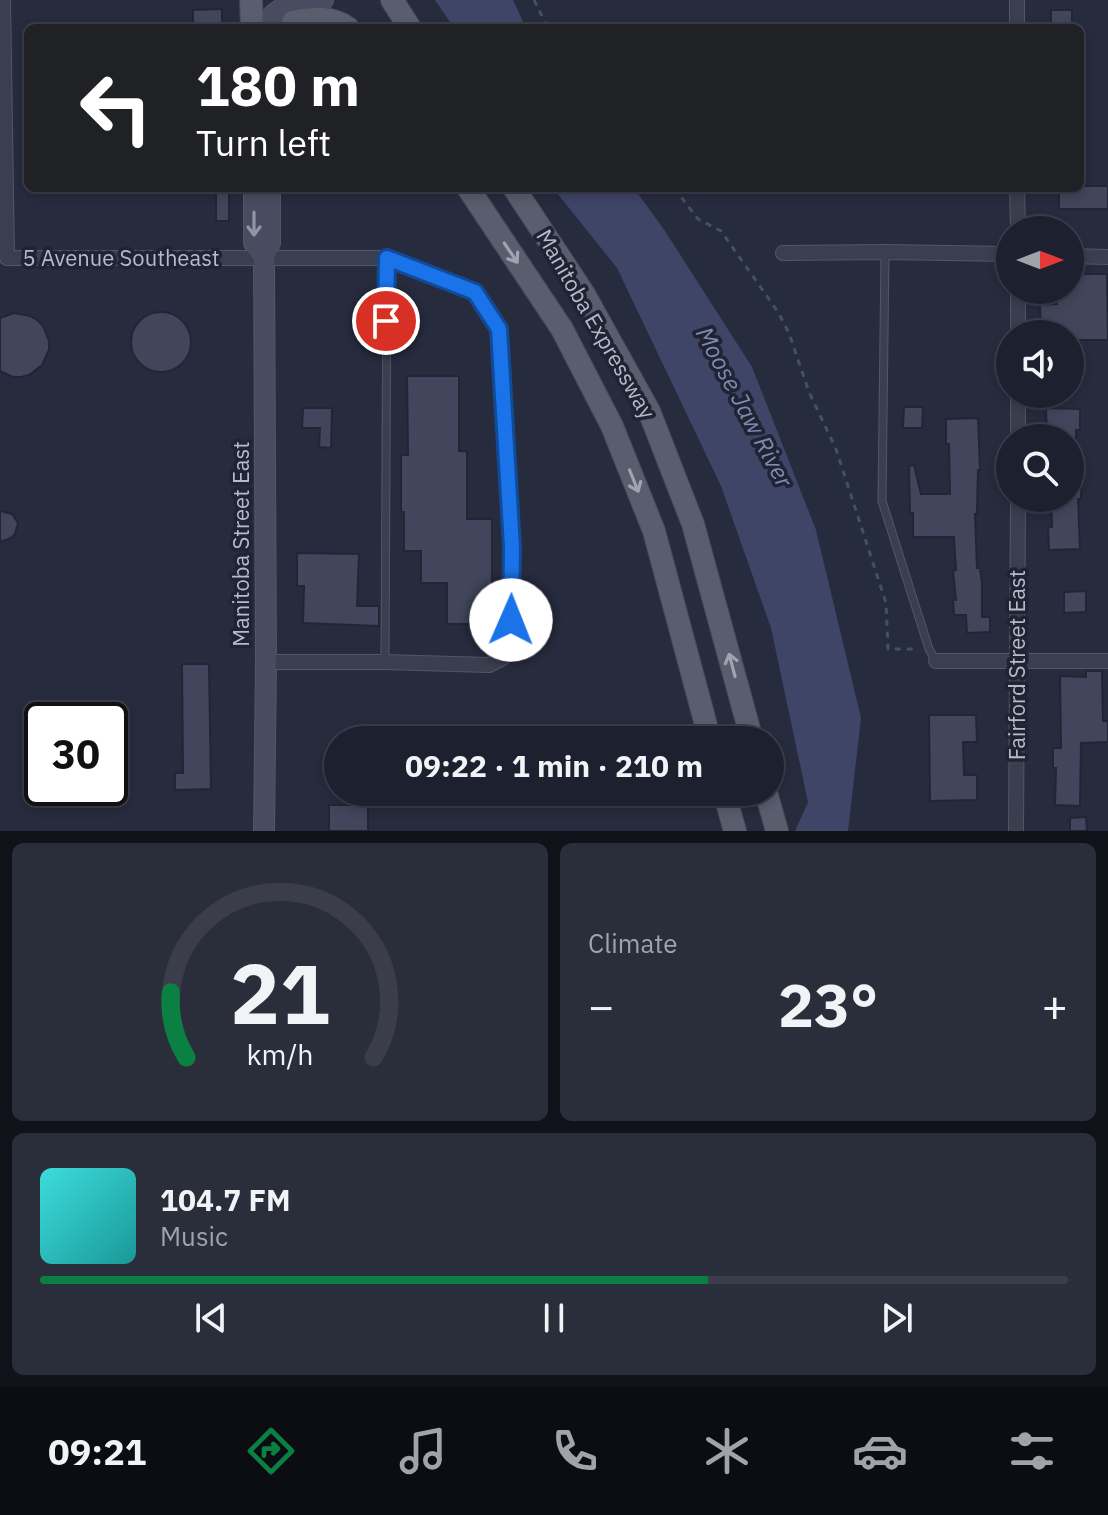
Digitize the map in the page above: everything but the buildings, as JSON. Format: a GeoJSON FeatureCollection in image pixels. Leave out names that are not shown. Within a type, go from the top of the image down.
{"type":"FeatureCollection","features":[{"type":"Feature","properties":{"kind":"main road"},"geometry":{"type":"LineString","coordinates":[[251,0],[252,24]]}},
{"type":"Feature","properties":{"kind":"main road"},"geometry":{"type":"LineString","coordinates":[[334,0],[348,24]]}},
{"type":"Feature","properties":{"kind":"main road"},"geometry":{"type":"LineString","coordinates":[[392,0],[407,24]]}},
{"type":"Feature","properties":{"kind":"main road"},"geometry":{"type":"LineString","coordinates":[[291,17],[329,19],[341,24]]}},
{"type":"Feature","properties":{"kind":"main road","name":"Manitoba Expressway"},"geometry":{"type":"LineString","coordinates":[[471,192],[562,329],[612,426],[654,531],[706,726]]}},
{"type":"Feature","properties":{"kind":"main road","name":"Manitoba Expressway"},"geometry":{"type":"LineString","coordinates":[[517,192],[584,294],[649,411],[693,524],[748,726]]}},
{"type":"Feature","properties":{"kind":"main road"},"geometry":{"type":"LineString","coordinates":[[728,806],[735,831]]}},
{"type":"Feature","properties":{"kind":"main road"},"geometry":{"type":"LineString","coordinates":[[770,806],[777,831]]}},
{"type":"Feature","properties":{"kind":"street","name":"5 Avenue Southeast"},"geometry":{"type":"LineString","coordinates":[[3,0],[7,258],[259,257]]}},
{"type":"Feature","properties":{"kind":"street"},"geometry":{"type":"LineString","coordinates":[[264,24],[274,14],[291,17],[323,0]]}},
{"type":"Feature","properties":{"kind":"street"},"geometry":{"type":"LineString","coordinates":[[1017,0],[1017,24]]}},
{"type":"Feature","properties":{"kind":"street","name":"Manitoba Street East"},"geometry":{"type":"LineString","coordinates":[[254,192],[254,243],[259,257],[266,662],[264,831]]}},
{"type":"Feature","properties":{"kind":"street","name":"Manitoba Street East"},"geometry":{"type":"LineString","coordinates":[[259,257],[270,243],[270,192]]}},
{"type":"Feature","properties":{"kind":"street"},"geometry":{"type":"LineString","coordinates":[[1017,192],[1018,216]]}},
{"type":"Feature","properties":{"kind":"street"},"geometry":{"type":"LineString","coordinates":[[783,253],[996,254]]}},
{"type":"Feature","properties":{"kind":"street"},"geometry":{"type":"LineString","coordinates":[[1084,256],[1108,257]]}},
{"type":"Feature","properties":{"kind":"street"},"geometry":{"type":"LineString","coordinates":[[259,257],[387,258],[475,292],[499,329],[512,547],[510,644],[503,658],[489,665],[266,662]]}},
{"type":"Feature","properties":{"kind":"street","name":"Fairford Street East"},"geometry":{"type":"LineString","coordinates":[[1016,831],[1018,512]]}},
{"type":"Feature","properties":{"kind":"street"},"geometry":{"type":"LineString","coordinates":[[932,655],[1018,661],[1108,661]]}},
{"type":"Feature","properties":{"kind":"lane"},"geometry":{"type":"LineString","coordinates":[[885,252],[882,501],[932,655]]}},
{"type":"Feature","properties":{"kind":"lane"},"geometry":{"type":"LineString","coordinates":[[385,662],[387,258]]}},
{"type":"Feature","properties":{"kind":"path"},"geometry":{"type":"LineString","coordinates":[[534,0],[546,24]]}},
{"type":"Feature","properties":{"kind":"path"},"geometry":{"type":"LineString","coordinates":[[677,192],[698,219],[721,231],[778,312],[789,333],[809,392],[836,449],[886,603],[888,649],[932,655]]}},
{"type":"Feature","properties":{"kind":"water"},"geometry":{"type":"Polygon","coordinates":[[[435,0],[513,0],[524,24],[451,24],[435,0]]]}},
{"type":"Feature","properties":{"kind":"water","name":"Moose Jaw River"},"geometry":{"type":"Polygon","coordinates":[[[556,192],[637,192],[752,367],[816,530],[861,718],[848,831],[795,831],[808,802],[771,628],[721,486],[617,268],[556,192]]]}},
{"type":"Feature","properties":{"kind":"route"},"geometry":{"type":"LineString","coordinates":[[386,321],[387,258],[475,292],[499,329],[512,547],[511,620]]}}]}
